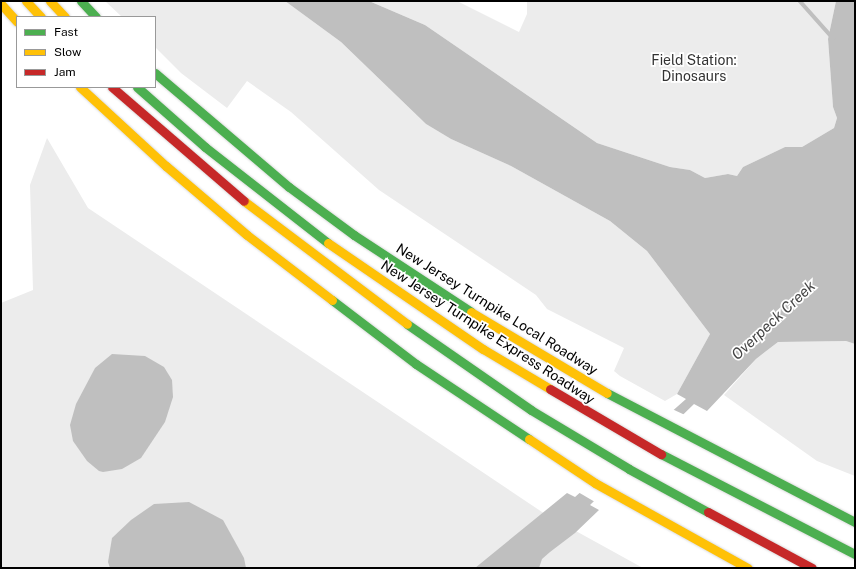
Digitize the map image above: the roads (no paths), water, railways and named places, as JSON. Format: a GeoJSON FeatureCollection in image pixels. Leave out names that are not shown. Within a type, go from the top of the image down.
{"type":"FeatureCollection","features":[{"type":"Feature","properties":{"kind":"highway"},"geometry":{"type":"LineString","coordinates":[[26,1],[40,16]]}},
{"type":"Feature","properties":{"kind":"highway"},"geometry":{"type":"LineString","coordinates":[[50,1],[64,16]]}},
{"type":"Feature","properties":{"kind":"highway"},"geometry":{"type":"LineString","coordinates":[[81,1],[95,16]]}},
{"type":"Feature","properties":{"kind":"highway"},"geometry":{"type":"LineString","coordinates":[[1,4],[16,21]]}},
{"type":"Feature","properties":{"kind":"highway","name":"New Jersey Turnpike Local Roadway"},"geometry":{"type":"LineString","coordinates":[[156,74],[263,167],[354,235],[487,323],[623,403],[686,437],[855,522]]}},
{"type":"Feature","properties":{"kind":"highway"},"geometry":{"type":"LineString","coordinates":[[81,88],[201,196],[330,301],[453,390],[559,461],[619,497],[748,568]]}},
{"type":"Feature","properties":{"kind":"highway","name":"New Jersey Turnpike Express Roadway"},"geometry":{"type":"LineString","coordinates":[[138,88],[226,164],[345,256],[483,349],[603,422],[664,456],[855,554]]}},
{"type":"Feature","properties":{"kind":"highway"},"geometry":{"type":"LineString","coordinates":[[114,90],[229,189],[350,283],[459,362],[582,441],[642,476],[812,568]]}},
{"type":"Feature","properties":{"kind":"water","name":"Overpeck Creek"},"geometry":{"type":"Polygon","coordinates":[[[285,1],[369,1],[425,25],[597,143],[670,167],[690,170],[705,178],[728,174],[737,176],[743,167],[785,147],[802,147],[834,128],[837,118],[833,107],[828,39],[836,1],[855,1],[855,344],[846,341],[778,342],[756,359],[707,411],[694,404],[590,505],[599,510],[575,533],[542,559],[539,568],[475,568],[567,493],[575,497],[686,399],[677,394],[710,334],[647,251],[610,221],[511,166],[451,139],[426,124],[341,42],[285,1]]]}},
{"type":"Feature","properties":{"kind":"water"},"geometry":{"type":"Polygon","coordinates":[[[112,354],[145,356],[164,367],[172,380],[173,397],[165,422],[141,458],[122,469],[103,472],[99,471],[87,461],[73,441],[70,425],[76,404],[95,368],[112,354]]]}},
{"type":"Feature","properties":{"kind":"water"},"geometry":{"type":"Polygon","coordinates":[[[189,502],[223,520],[244,558],[246,568],[110,568],[108,562],[112,538],[131,520],[154,504],[189,502]]]}},
{"type":"Feature","properties":{"kind":"waterway"},"geometry":{"type":"LineString","coordinates":[[800,1],[833,38]]}},
{"type":"Feature","properties":{"kind":"park label","name":"Field Station: Dinosaurs"},"geometry":{"type":"Point","coordinates":[694,68]}}]}
